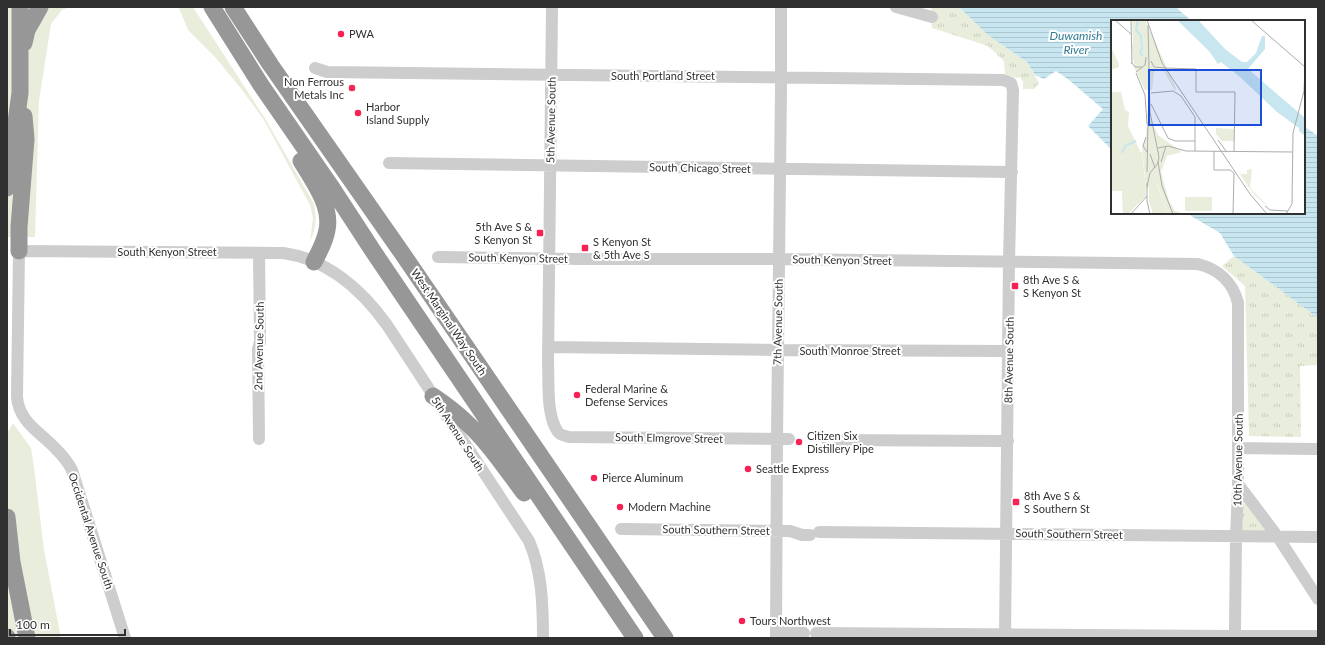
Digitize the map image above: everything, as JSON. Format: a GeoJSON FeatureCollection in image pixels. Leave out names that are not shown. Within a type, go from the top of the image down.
{"type":"FeatureCollection","features":[{"type":"Feature","properties":{"kind":"highway"},"geometry":{"type":"LineString","coordinates":[[7,188],[20,93],[20,7]]}},
{"type":"Feature","properties":{"kind":"highway"},"geometry":{"type":"LineString","coordinates":[[20,56],[27,30],[40,7]]}},
{"type":"Feature","properties":{"kind":"highway","name":"West Marginal Way South"},"geometry":{"type":"LineString","coordinates":[[212,7],[261,85],[635,638]]}},
{"type":"Feature","properties":{"kind":"highway","name":"West Marginal Way South"},"geometry":{"type":"LineString","coordinates":[[233,7],[665,638]]}},
{"type":"Feature","properties":{"kind":"highway"},"geometry":{"type":"LineString","coordinates":[[247,29],[250,7]]}},
{"type":"Feature","properties":{"kind":"highway"},"geometry":{"type":"LineString","coordinates":[[261,85],[280,125],[310,176],[326,208],[328,223],[327,230],[324,242],[314,262]]}},
{"type":"Feature","properties":{"kind":"highway"},"geometry":{"type":"LineString","coordinates":[[19,251],[26,131],[20,93]]}},
{"type":"Feature","properties":{"kind":"highway"},"geometry":{"type":"LineString","coordinates":[[433,396],[468,424],[488,447],[624,621]]}},
{"type":"Feature","properties":{"kind":"highway"},"geometry":{"type":"LineString","coordinates":[[7,517],[12,562],[27,638]]}},
{"type":"Feature","properties":{"kind":"street","name":"5th Avenue South"},"geometry":{"type":"LineString","coordinates":[[552,7],[548,347],[550,406],[554,424]]}},
{"type":"Feature","properties":{"kind":"street","name":"7th Avenue South"},"geometry":{"type":"LineString","coordinates":[[776,635],[777,350],[781,7]]}},
{"type":"Feature","properties":{"kind":"street"},"geometry":{"type":"LineString","coordinates":[[896,7],[932,17]]}},
{"type":"Feature","properties":{"kind":"street","name":"South Portland Street"},"geometry":{"type":"LineString","coordinates":[[315,68],[327,72],[1003,80],[1011,83]]}},
{"type":"Feature","properties":{"kind":"street","name":"8th Avenue South"},"geometry":{"type":"LineString","coordinates":[[1005,637],[1009,262],[1013,90],[1011,83]]}},
{"type":"Feature","properties":{"kind":"street","name":"South Chicago Street"},"geometry":{"type":"LineString","coordinates":[[389,163],[1012,172]]}},
{"type":"Feature","properties":{"kind":"street","name":"South Kenyon Street"},"geometry":{"type":"LineString","coordinates":[[19,251],[291,254],[314,262]]}},
{"type":"Feature","properties":{"kind":"street","name":"Occidental Avenue South"},"geometry":{"type":"LineString","coordinates":[[19,251],[16,397],[18,409],[27,422],[54,447],[72,470],[125,638]]}},
{"type":"Feature","properties":{"kind":"street","name":"2nd Avenue South"},"geometry":{"type":"LineString","coordinates":[[259,253],[259,439]]}},
{"type":"Feature","properties":{"kind":"street","name":"South Kenyon Street"},"geometry":{"type":"LineString","coordinates":[[438,257],[1198,264],[1210,268],[1218,273],[1235,291]]}},
{"type":"Feature","properties":{"kind":"street","name":"5th Avenue South"},"geometry":{"type":"LineString","coordinates":[[314,262],[344,279],[358,291],[370,303],[387,325],[529,541],[536,560],[542,594],[543,638]]}},
{"type":"Feature","properties":{"kind":"street","name":"10th Avenue South"},"geometry":{"type":"LineString","coordinates":[[1235,291],[1238,303],[1238,484],[1235,636]]}},
{"type":"Feature","properties":{"kind":"street","name":"South Monroe Street"},"geometry":{"type":"LineString","coordinates":[[548,347],[1009,351]]}},
{"type":"Feature","properties":{"kind":"street","name":"South Elmgrove Street"},"geometry":{"type":"LineString","coordinates":[[554,424],[557,432],[569,437],[789,439]]}},
{"type":"Feature","properties":{"kind":"street"},"geometry":{"type":"LineString","coordinates":[[826,440],[1008,441]]}},
{"type":"Feature","properties":{"kind":"street"},"geometry":{"type":"LineString","coordinates":[[1238,448],[1318,449]]}},
{"type":"Feature","properties":{"kind":"street"},"geometry":{"type":"LineString","coordinates":[[1238,484],[1278,537],[1318,599]]}},
{"type":"Feature","properties":{"kind":"street","name":"South Southern Street"},"geometry":{"type":"LineString","coordinates":[[621,529],[790,531],[802,535],[815,533],[1007,533],[1318,537]]}},
{"type":"Feature","properties":{"kind":"street"},"geometry":{"type":"LineString","coordinates":[[776,635],[804,633]]}},
{"type":"Feature","properties":{"kind":"street"},"geometry":{"type":"LineString","coordinates":[[816,633],[1005,637],[1318,636]]}},
{"type":"Feature","properties":{"kind":"green space"},"geometry":{"type":"Polygon","coordinates":[[[7,7],[70,7],[62,10],[51,24],[39,101],[35,237],[7,237],[7,7]]]}},
{"type":"Feature","properties":{"kind":"green space"},"geometry":{"type":"Polygon","coordinates":[[[172,7],[193,7],[266,120],[314,204],[315,223],[314,232],[310,242],[313,218],[310,205],[264,120],[215,57],[188,30],[179,8],[172,7]]]}},
{"type":"Feature","properties":{"kind":"green space"},"geometry":{"type":"Polygon","coordinates":[[[931,7],[959,7],[993,38],[1027,62],[1039,83],[1034,89],[1023,89],[1023,82],[1020,77],[1017,78],[1005,75],[1004,61],[988,46],[932,28],[931,7]]]}},
{"type":"Feature","properties":{"kind":"green space"},"geometry":{"type":"Polygon","coordinates":[[[1234,256],[1318,318],[1318,365],[1300,366],[1301,437],[1249,436],[1245,286],[1222,266],[1234,256]]]}},
{"type":"Feature","properties":{"kind":"green space"},"geometry":{"type":"Polygon","coordinates":[[[13,423],[31,448],[44,550],[61,638],[7,638],[7,433],[13,423]]]}},
{"type":"Feature","properties":{"kind":"green space"},"geometry":{"type":"Polygon","coordinates":[[[1238,490],[1278,537],[1236,536],[1238,490]]]}},
{"type":"Feature","properties":{"kind":"water","name":"Duwamish River"},"geometry":{"type":"Polygon","coordinates":[[[959,7],[1177,7],[1190,20],[1111,20],[1111,149],[1088,126],[1103,109],[1056,71],[1044,79],[1035,75],[1027,62],[988,35],[959,7]]]}},
{"type":"Feature","properties":{"kind":"water"},"geometry":{"type":"Polygon","coordinates":[[[1305,127],[1318,136],[1318,318],[1234,256],[1220,233],[1188,214],[1305,214],[1305,127]]]}},
{"type":"Feature","properties":{"kind":"place","name":"PWA"},"geometry":{"type":"Point","coordinates":[341,34]}},
{"type":"Feature","properties":{"kind":"place","name":"Non Ferrous Metals Inc"},"geometry":{"type":"Point","coordinates":[352,88]}},
{"type":"Feature","properties":{"kind":"place","name":"Harbor Island Supply"},"geometry":{"type":"Point","coordinates":[358,113]}},
{"type":"Feature","properties":{"kind":"place","name":"5th Ave S & S Kenyon St"},"geometry":{"type":"Point","coordinates":[540,233]}},
{"type":"Feature","properties":{"kind":"place","name":"S Kenyon St & 5th Ave S"},"geometry":{"type":"Point","coordinates":[585,248]}},
{"type":"Feature","properties":{"kind":"place","name":"8th Ave S & S Kenyon St"},"geometry":{"type":"Point","coordinates":[1015,286]}},
{"type":"Feature","properties":{"kind":"place","name":"Federal Marine & Defense Services"},"geometry":{"type":"Point","coordinates":[577,395]}},
{"type":"Feature","properties":{"kind":"place","name":"Citizen Six Distillery Pipe"},"geometry":{"type":"Point","coordinates":[799,442]}},
{"type":"Feature","properties":{"kind":"place","name":"Seattle Express"},"geometry":{"type":"Point","coordinates":[748,469]}},
{"type":"Feature","properties":{"kind":"place","name":"Pierce Aluminum"},"geometry":{"type":"Point","coordinates":[594,478]}},
{"type":"Feature","properties":{"kind":"place","name":"8th Ave S & S Southern St"},"geometry":{"type":"Point","coordinates":[1016,502]}},
{"type":"Feature","properties":{"kind":"place","name":"Modern Machine"},"geometry":{"type":"Point","coordinates":[620,507]}},
{"type":"Feature","properties":{"kind":"place","name":"Tours Northwest"},"geometry":{"type":"Point","coordinates":[742,621]}}]}
